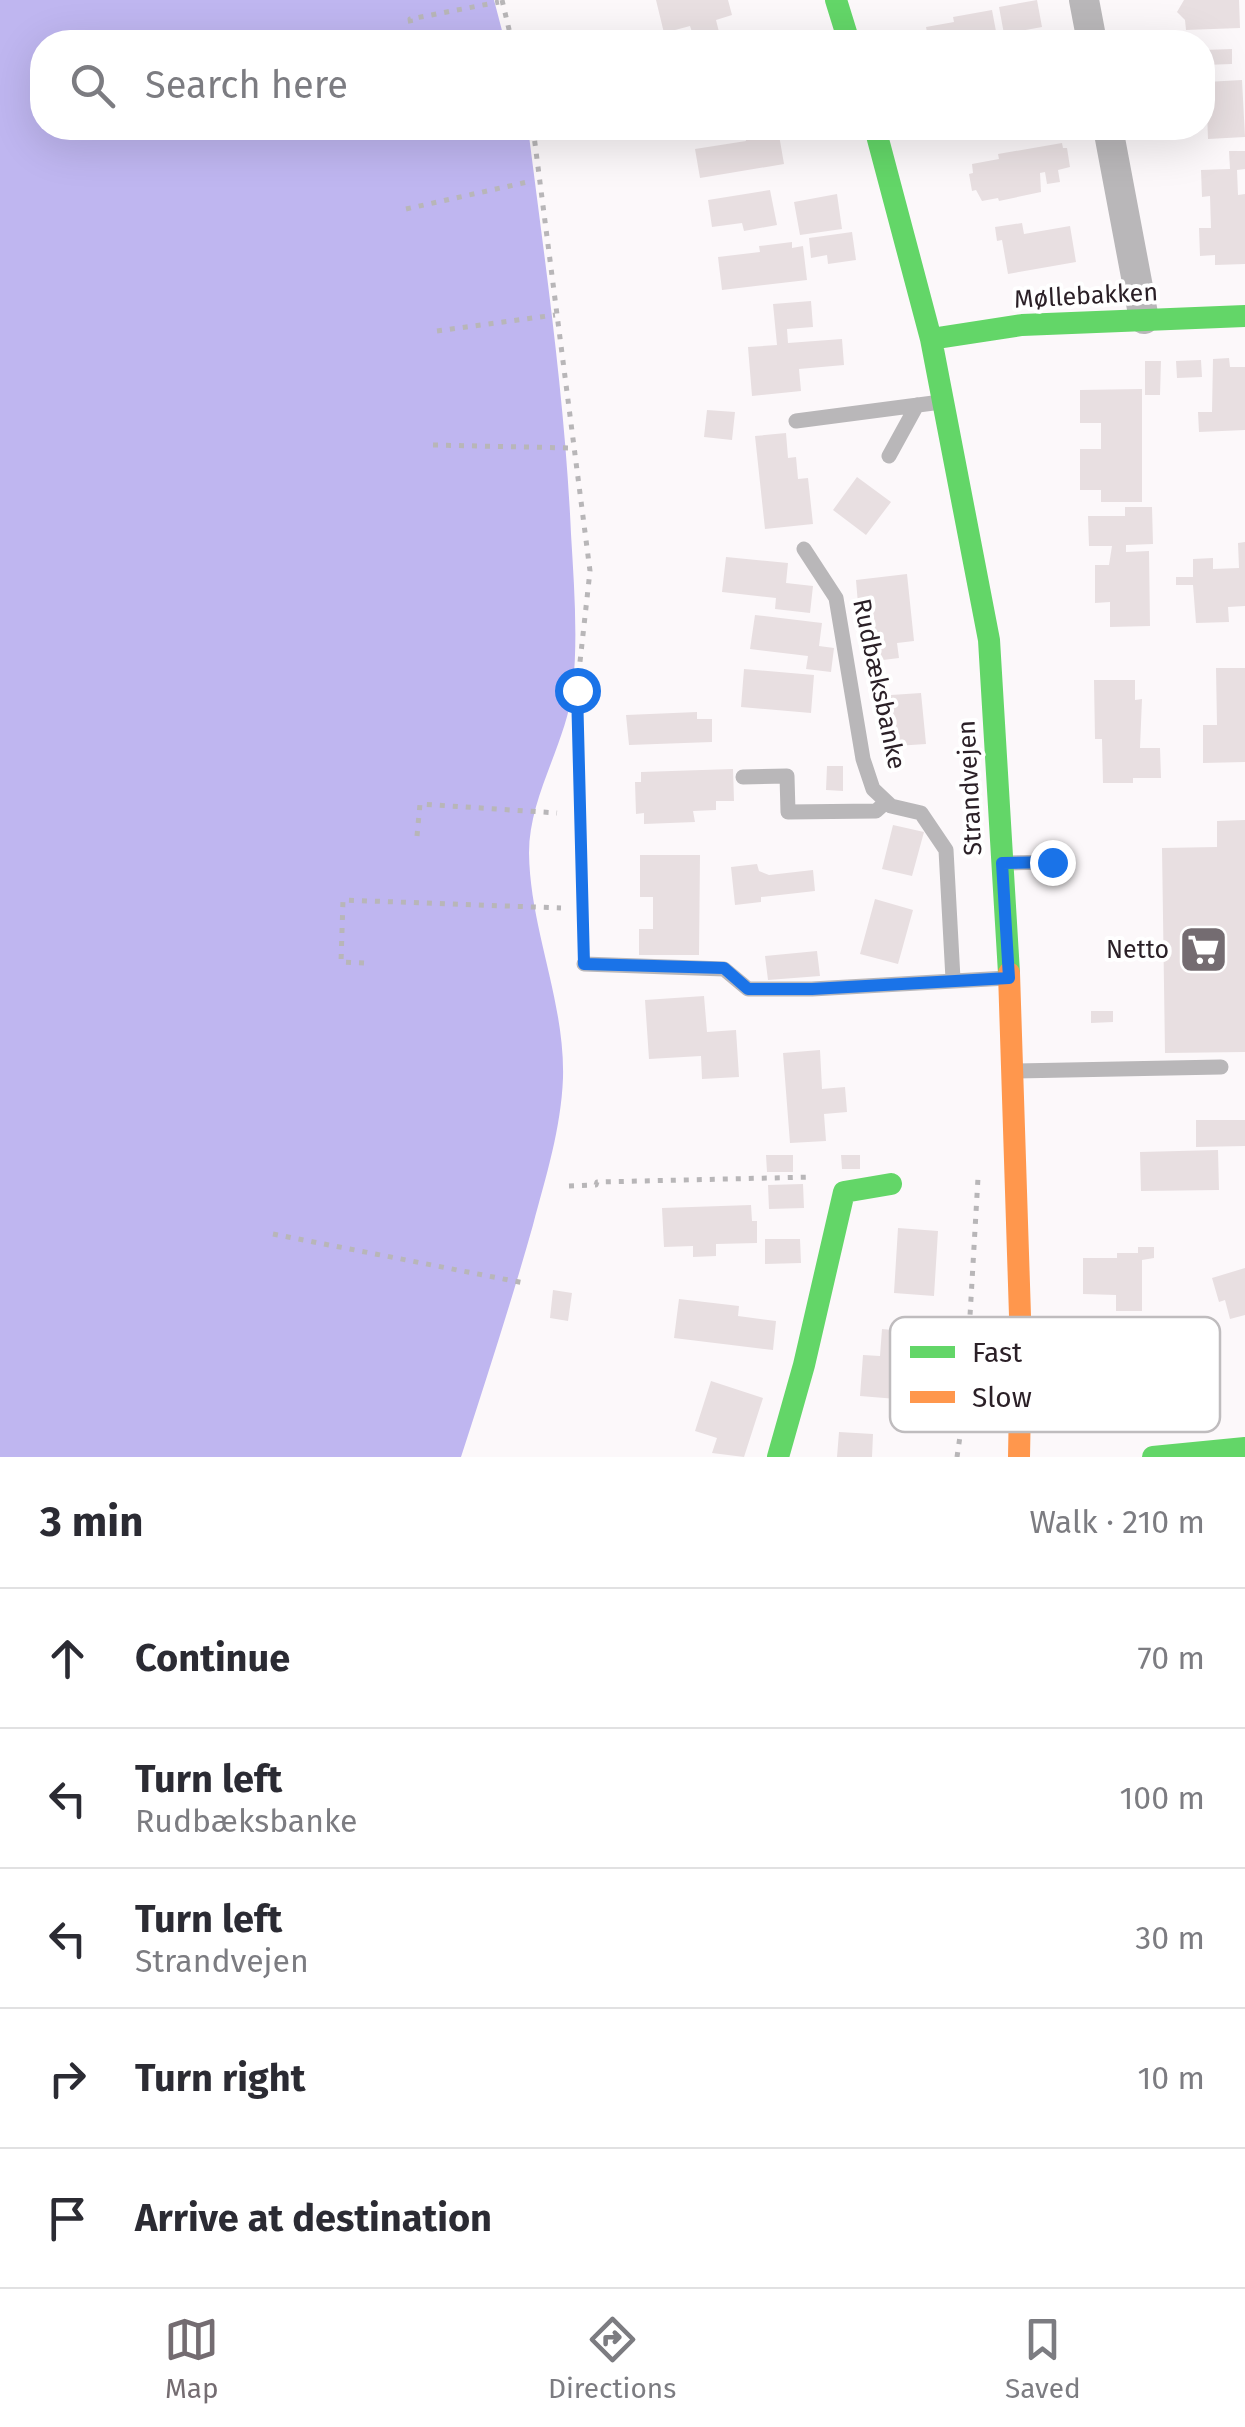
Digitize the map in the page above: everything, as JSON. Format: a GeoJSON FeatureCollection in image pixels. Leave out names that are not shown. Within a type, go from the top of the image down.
{"type":"FeatureCollection","features":[{"type":"Feature","properties":{"kind":"street"},"geometry":{"type":"LineString","coordinates":[[836,0],[845,30]]}},
{"type":"Feature","properties":{"kind":"street"},"geometry":{"type":"LineString","coordinates":[[1084,0],[1090,30]]}},
{"type":"Feature","properties":{"kind":"street","name":"Strandvejen"},"geometry":{"type":"LineString","coordinates":[[878,140],[945,401],[988,640],[1009,978],[1021,1317]]}},
{"type":"Feature","properties":{"kind":"street"},"geometry":{"type":"LineString","coordinates":[[1110,140],[1144,319]]}},
{"type":"Feature","properties":{"kind":"street","name":"Møllebakken"},"geometry":{"type":"LineString","coordinates":[[931,338],[1022,325],[1245,316]]}},
{"type":"Feature","properties":{"kind":"street"},"geometry":{"type":"LineString","coordinates":[[778,1457],[844,1192],[891,1184]]}},
{"type":"Feature","properties":{"kind":"street","name":"Strandvejen"},"geometry":{"type":"LineString","coordinates":[[1018,1457],[1019,1432]]}},
{"type":"Feature","properties":{"kind":"street"},"geometry":{"type":"LineString","coordinates":[[1154,1457],[1245,1448]]}},
{"type":"Feature","properties":{"kind":"lane"},"geometry":{"type":"LineString","coordinates":[[796,421],[945,401]]}},
{"type":"Feature","properties":{"kind":"lane"},"geometry":{"type":"LineString","coordinates":[[889,456],[918,405]]}},
{"type":"Feature","properties":{"kind":"lane","name":"Rudbæksbanke"},"geometry":{"type":"LineString","coordinates":[[804,548],[836,598],[863,759],[873,790],[891,806],[920,813],[946,850],[953,980]]}},
{"type":"Feature","properties":{"kind":"lane"},"geometry":{"type":"LineString","coordinates":[[742,777],[787,776],[788,812],[876,811],[886,802]]}},
{"type":"Feature","properties":{"kind":"lane"},"geometry":{"type":"LineString","coordinates":[[1002,863],[1052,862]]}},
{"type":"Feature","properties":{"kind":"lane"},"geometry":{"type":"LineString","coordinates":[[584,964],[724,968],[748,989],[1009,978]]}},
{"type":"Feature","properties":{"kind":"lane"},"geometry":{"type":"LineString","coordinates":[[1012,1070],[1221,1067]]}},
{"type":"Feature","properties":{"kind":"path"},"geometry":{"type":"LineString","coordinates":[[412,30],[410,19],[500,1],[508,30]]}},
{"type":"Feature","properties":{"kind":"path"},"geometry":{"type":"LineString","coordinates":[[535,140],[590,570],[577,690],[584,964]]}},
{"type":"Feature","properties":{"kind":"path"},"geometry":{"type":"LineString","coordinates":[[406,208],[532,182]]}},
{"type":"Feature","properties":{"kind":"path"},"geometry":{"type":"LineString","coordinates":[[437,330],[555,315]]}},
{"type":"Feature","properties":{"kind":"path"},"geometry":{"type":"LineString","coordinates":[[433,445],[571,448]]}},
{"type":"Feature","properties":{"kind":"path"},"geometry":{"type":"LineString","coordinates":[[417,836],[420,804],[556,813]]}},
{"type":"Feature","properties":{"kind":"path"},"geometry":{"type":"LineString","coordinates":[[364,963],[342,962],[343,900],[561,908]]}},
{"type":"Feature","properties":{"kind":"path"},"geometry":{"type":"LineString","coordinates":[[970,1317],[978,1168]]}},
{"type":"Feature","properties":{"kind":"path"},"geometry":{"type":"LineString","coordinates":[[569,1186],[597,1182],[833,1177],[844,1192]]}},
{"type":"Feature","properties":{"kind":"path"},"geometry":{"type":"LineString","coordinates":[[273,1234],[524,1283]]}},
{"type":"Feature","properties":{"kind":"path"},"geometry":{"type":"LineString","coordinates":[[957,1457],[961,1432]]}},
{"type":"Feature","properties":{"kind":"shaded area"},"geometry":{"type":"Polygon","coordinates":[[[0,0],[494,0],[502,30],[30,30],[30,140],[530,140],[559,381],[575,610],[573,686],[564,728],[535,810],[529,853],[535,909],[559,1021],[563,1078],[556,1134],[543,1189],[461,1457],[0,1457],[0,0]]]}},
{"type":"Feature","properties":{"kind":"building"},"geometry":{"type":"Polygon","coordinates":[[[656,0],[728,0],[732,15],[716,20],[718,30],[691,30],[690,26],[663,30],[656,0]]]}},
{"type":"Feature","properties":{"kind":"building"},"geometry":{"type":"Polygon","coordinates":[[[1037,0],[1042,27],[1003,30],[999,7],[1037,0]]]}},
{"type":"Feature","properties":{"kind":"building"},"geometry":{"type":"Polygon","coordinates":[[[1184,0],[1239,0],[1240,28],[1186,30],[1185,20],[1177,12],[1184,0]]]}},
{"type":"Feature","properties":{"kind":"building"},"geometry":{"type":"Polygon","coordinates":[[[992,10],[996,30],[927,30],[926,27],[954,22],[953,17],[992,10]]]}},
{"type":"Feature","properties":{"kind":"building"},"geometry":{"type":"Polygon","coordinates":[[[1232,49],[1232,64],[1215,65],[1215,50],[1232,49]]]}},
{"type":"Feature","properties":{"kind":"building"},"geometry":{"type":"Polygon","coordinates":[[[1242,80],[1245,137],[1215,139],[1215,82],[1242,80]]]}},
{"type":"Feature","properties":{"kind":"building"},"geometry":{"type":"Polygon","coordinates":[[[780,140],[784,164],[700,178],[695,149],[780,140]]]}},
{"type":"Feature","properties":{"kind":"building"},"geometry":{"type":"Polygon","coordinates":[[[1062,143],[1067,148],[1070,167],[1058,170],[1060,182],[1047,184],[1045,172],[1040,173],[1041,192],[999,201],[982,201],[976,190],[972,191],[972,164],[999,159],[998,154],[1062,143]]]}},
{"type":"Feature","properties":{"kind":"building"},"geometry":{"type":"Polygon","coordinates":[[[1229,151],[1245,151],[1245,169],[1237,170],[1238,195],[1245,194],[1245,264],[1215,265],[1215,255],[1200,256],[1199,228],[1211,228],[1210,196],[1202,197],[1201,170],[1230,169],[1229,151]]]}},
{"type":"Feature","properties":{"kind":"building"},"geometry":{"type":"Polygon","coordinates":[[[770,190],[777,225],[744,231],[742,223],[712,227],[708,200],[770,190]]]}},
{"type":"Feature","properties":{"kind":"building"},"geometry":{"type":"Polygon","coordinates":[[[837,194],[842,229],[800,235],[794,202],[837,194]]]}},
{"type":"Feature","properties":{"kind":"building"},"geometry":{"type":"Polygon","coordinates":[[[1022,223],[1024,234],[1070,226],[1076,262],[1008,274],[1002,240],[997,241],[995,227],[1022,223]]]}},
{"type":"Feature","properties":{"kind":"building"},"geometry":{"type":"Polygon","coordinates":[[[852,232],[856,260],[828,264],[827,255],[811,258],[809,238],[852,232]]]}},
{"type":"Feature","properties":{"kind":"building"},"geometry":{"type":"Polygon","coordinates":[[[792,242],[792,248],[803,246],[807,280],[722,290],[718,257],[760,252],[759,246],[792,242]]]}},
{"type":"Feature","properties":{"kind":"building"},"geometry":{"type":"Polygon","coordinates":[[[811,301],[813,327],[787,329],[788,343],[842,339],[844,365],[799,369],[801,391],[752,396],[748,347],[777,345],[773,304],[811,301]]]}},
{"type":"Feature","properties":{"kind":"building"},"geometry":{"type":"Polygon","coordinates":[[[1229,358],[1230,367],[1245,367],[1245,430],[1199,432],[1198,412],[1212,412],[1213,359],[1229,358]]]}},
{"type":"Feature","properties":{"kind":"building"},"geometry":{"type":"Polygon","coordinates":[[[1201,360],[1202,377],[1177,378],[1176,361],[1201,360]]]}},
{"type":"Feature","properties":{"kind":"building"},"geometry":{"type":"Polygon","coordinates":[[[1145,361],[1161,361],[1160,395],[1145,395],[1145,361]]]}},
{"type":"Feature","properties":{"kind":"building"},"geometry":{"type":"Polygon","coordinates":[[[1142,389],[1142,502],[1101,502],[1101,490],[1080,490],[1080,449],[1101,449],[1101,423],[1080,423],[1080,390],[1142,389]]]}},
{"type":"Feature","properties":{"kind":"building"},"geometry":{"type":"Polygon","coordinates":[[[707,410],[735,412],[732,440],[704,437],[707,410]]]}},
{"type":"Feature","properties":{"kind":"building"},"geometry":{"type":"Polygon","coordinates":[[[786,433],[788,458],[796,457],[798,479],[808,478],[813,524],[765,529],[755,436],[786,433]]]}},
{"type":"Feature","properties":{"kind":"building"},"geometry":{"type":"Polygon","coordinates":[[[857,477],[891,502],[866,535],[833,510],[857,477]]]}},
{"type":"Feature","properties":{"kind":"building"},"geometry":{"type":"Polygon","coordinates":[[[1125,507],[1152,507],[1153,544],[1126,545],[1126,552],[1149,551],[1150,626],[1110,627],[1110,602],[1095,603],[1095,565],[1109,565],[1112,546],[1089,546],[1088,516],[1125,516],[1125,507]]]}},
{"type":"Feature","properties":{"kind":"building"},"geometry":{"type":"Polygon","coordinates":[[[1245,542],[1245,606],[1228,607],[1229,622],[1196,623],[1193,585],[1176,585],[1176,577],[1193,577],[1193,559],[1213,558],[1213,569],[1239,568],[1238,543],[1245,542]]]}},
{"type":"Feature","properties":{"kind":"building"},"geometry":{"type":"Polygon","coordinates":[[[726,557],[788,563],[786,583],[813,586],[810,613],[775,609],[776,598],[722,592],[726,557]]]}},
{"type":"Feature","properties":{"kind":"building"},"geometry":{"type":"Polygon","coordinates":[[[907,574],[914,641],[897,643],[899,658],[875,661],[869,603],[858,604],[856,580],[907,574]]]}},
{"type":"Feature","properties":{"kind":"building"},"geometry":{"type":"Polygon","coordinates":[[[755,615],[822,623],[819,646],[834,648],[831,672],[806,669],[808,656],[750,649],[755,615]]]}},
{"type":"Feature","properties":{"kind":"building"},"geometry":{"type":"Polygon","coordinates":[[[1216,668],[1245,668],[1245,762],[1203,763],[1203,725],[1217,725],[1216,668]]]}},
{"type":"Feature","properties":{"kind":"building"},"geometry":{"type":"Polygon","coordinates":[[[744,669],[814,675],[811,713],[741,707],[744,669]]]}},
{"type":"Feature","properties":{"kind":"building"},"geometry":{"type":"Polygon","coordinates":[[[1094,680],[1135,680],[1135,700],[1142,699],[1140,748],[1160,748],[1161,778],[1103,783],[1102,739],[1095,739],[1094,680]]]}},
{"type":"Feature","properties":{"kind":"building"},"geometry":{"type":"Polygon","coordinates":[[[921,693],[926,744],[881,747],[876,696],[921,693]]]}},
{"type":"Feature","properties":{"kind":"building"},"geometry":{"type":"Polygon","coordinates":[[[697,712],[697,719],[712,719],[712,742],[629,745],[626,715],[697,712]]]}},
{"type":"Feature","properties":{"kind":"building"},"geometry":{"type":"Polygon","coordinates":[[[827,766],[843,766],[843,791],[826,790],[827,766]]]}},
{"type":"Feature","properties":{"kind":"building"},"geometry":{"type":"Polygon","coordinates":[[[733,769],[734,801],[716,801],[716,810],[693,811],[695,822],[644,824],[644,813],[636,814],[635,782],[641,782],[641,772],[733,769]]]}},
{"type":"Feature","properties":{"kind":"building","name":"Netto"},"geometry":{"type":"Polygon","coordinates":[[[1245,820],[1245,1052],[1165,1053],[1162,848],[1217,847],[1217,821],[1245,820]]]}},
{"type":"Feature","properties":{"kind":"building"},"geometry":{"type":"Polygon","coordinates":[[[893,825],[924,832],[912,876],[882,869],[893,825]]]}},
{"type":"Feature","properties":{"kind":"building"},"geometry":{"type":"Polygon","coordinates":[[[640,855],[700,855],[699,955],[639,955],[639,929],[653,929],[653,897],[640,897],[640,855]]]}},
{"type":"Feature","properties":{"kind":"building"},"geometry":{"type":"Polygon","coordinates":[[[757,864],[759,871],[769,875],[813,870],[815,891],[761,897],[761,902],[735,905],[731,867],[757,864]]]}},
{"type":"Feature","properties":{"kind":"building"},"geometry":{"type":"Polygon","coordinates":[[[875,899],[913,910],[898,964],[860,954],[875,899]]]}},
{"type":"Feature","properties":{"kind":"building"},"geometry":{"type":"Polygon","coordinates":[[[817,951],[820,976],[768,980],[765,956],[817,951]]]}},
{"type":"Feature","properties":{"kind":"building"},"geometry":{"type":"Polygon","coordinates":[[[704,996],[707,1032],[736,1030],[739,1077],[702,1079],[701,1056],[649,1059],[645,1000],[704,996]]]}},
{"type":"Feature","properties":{"kind":"building"},"geometry":{"type":"Polygon","coordinates":[[[1091,1011],[1113,1011],[1113,1022],[1091,1023],[1091,1011]]]}},
{"type":"Feature","properties":{"kind":"building"},"geometry":{"type":"Polygon","coordinates":[[[820,1050],[822,1089],[845,1087],[847,1112],[824,1114],[826,1141],[790,1143],[783,1053],[820,1050]]]}},
{"type":"Feature","properties":{"kind":"building"},"geometry":{"type":"Polygon","coordinates":[[[1196,1120],[1245,1120],[1245,1146],[1196,1147],[1196,1120]]]}},
{"type":"Feature","properties":{"kind":"building"},"geometry":{"type":"Polygon","coordinates":[[[1218,1150],[1219,1190],[1141,1191],[1140,1152],[1218,1150]]]}},
{"type":"Feature","properties":{"kind":"building"},"geometry":{"type":"Polygon","coordinates":[[[766,1155],[793,1155],[793,1172],[767,1172],[766,1155]]]}},
{"type":"Feature","properties":{"kind":"building"},"geometry":{"type":"Polygon","coordinates":[[[841,1155],[860,1155],[860,1169],[842,1169],[841,1155]]]}},
{"type":"Feature","properties":{"kind":"building"},"geometry":{"type":"Polygon","coordinates":[[[803,1184],[804,1208],[769,1209],[768,1185],[803,1184]]]}},
{"type":"Feature","properties":{"kind":"building"},"geometry":{"type":"Polygon","coordinates":[[[751,1205],[752,1221],[757,1221],[757,1243],[716,1244],[716,1256],[693,1257],[693,1246],[664,1247],[662,1208],[751,1205]]]}},
{"type":"Feature","properties":{"kind":"building"},"geometry":{"type":"Polygon","coordinates":[[[898,1228],[938,1231],[934,1296],[894,1293],[898,1228]]]}},
{"type":"Feature","properties":{"kind":"building"},"geometry":{"type":"Polygon","coordinates":[[[765,1239],[800,1239],[801,1263],[765,1264],[765,1239]]]}},
{"type":"Feature","properties":{"kind":"building"},"geometry":{"type":"Polygon","coordinates":[[[1138,1247],[1154,1247],[1154,1258],[1142,1260],[1142,1311],[1116,1311],[1116,1295],[1083,1294],[1083,1258],[1117,1258],[1117,1253],[1138,1253],[1138,1247]]]}},
{"type":"Feature","properties":{"kind":"building"},"geometry":{"type":"Polygon","coordinates":[[[1245,1268],[1245,1315],[1230,1319],[1225,1300],[1219,1302],[1212,1278],[1245,1268]]]}},
{"type":"Feature","properties":{"kind":"building"},"geometry":{"type":"Polygon","coordinates":[[[553,1290],[572,1293],[568,1321],[550,1318],[553,1290]]]}},
{"type":"Feature","properties":{"kind":"building"},"geometry":{"type":"Polygon","coordinates":[[[679,1299],[739,1306],[738,1316],[776,1321],[773,1350],[674,1338],[679,1299]]]}},
{"type":"Feature","properties":{"kind":"building"},"geometry":{"type":"Polygon","coordinates":[[[882,1329],[890,1330],[890,1398],[860,1396],[863,1355],[880,1356],[882,1329]]]}},
{"type":"Feature","properties":{"kind":"building"},"geometry":{"type":"Polygon","coordinates":[[[711,1381],[763,1398],[744,1457],[712,1453],[717,1438],[695,1431],[711,1381]]]}},
{"type":"Feature","properties":{"kind":"building"},"geometry":{"type":"Polygon","coordinates":[[[839,1432],[873,1434],[872,1457],[837,1457],[839,1432]]]}},
{"type":"Feature","properties":{"kind":"traffic: fast"},"geometry":{"type":"LineString","coordinates":[[836,0],[845,30]]}},
{"type":"Feature","properties":{"kind":"traffic: fast"},"geometry":{"type":"LineString","coordinates":[[878,140],[931,339],[989,640],[1009,973]]}},
{"type":"Feature","properties":{"kind":"traffic: fast"},"geometry":{"type":"LineString","coordinates":[[931,339],[1022,325],[1245,316]]}},
{"type":"Feature","properties":{"kind":"traffic: fast"},"geometry":{"type":"LineString","coordinates":[[778,1457],[844,1192],[891,1184]]}},
{"type":"Feature","properties":{"kind":"traffic: fast"},"geometry":{"type":"LineString","coordinates":[[1153,1457],[1245,1448]]}},
{"type":"Feature","properties":{"kind":"traffic: slow"},"geometry":{"type":"LineString","coordinates":[[1009,973],[1020,1317]]}},
{"type":"Feature","properties":{"kind":"traffic: slow"},"geometry":{"type":"LineString","coordinates":[[1019,1432],[1019,1457]]}},
{"type":"Feature","properties":{"kind":"place","name":"Netto"},"geometry":{"type":"Point","coordinates":[1204,950]}},
{"type":"Feature","properties":{"kind":"route"},"geometry":{"type":"LineString","coordinates":[[577,690],[584,964],[724,968],[748,989],[1009,978],[1002,863],[1052,862]]}}]}
